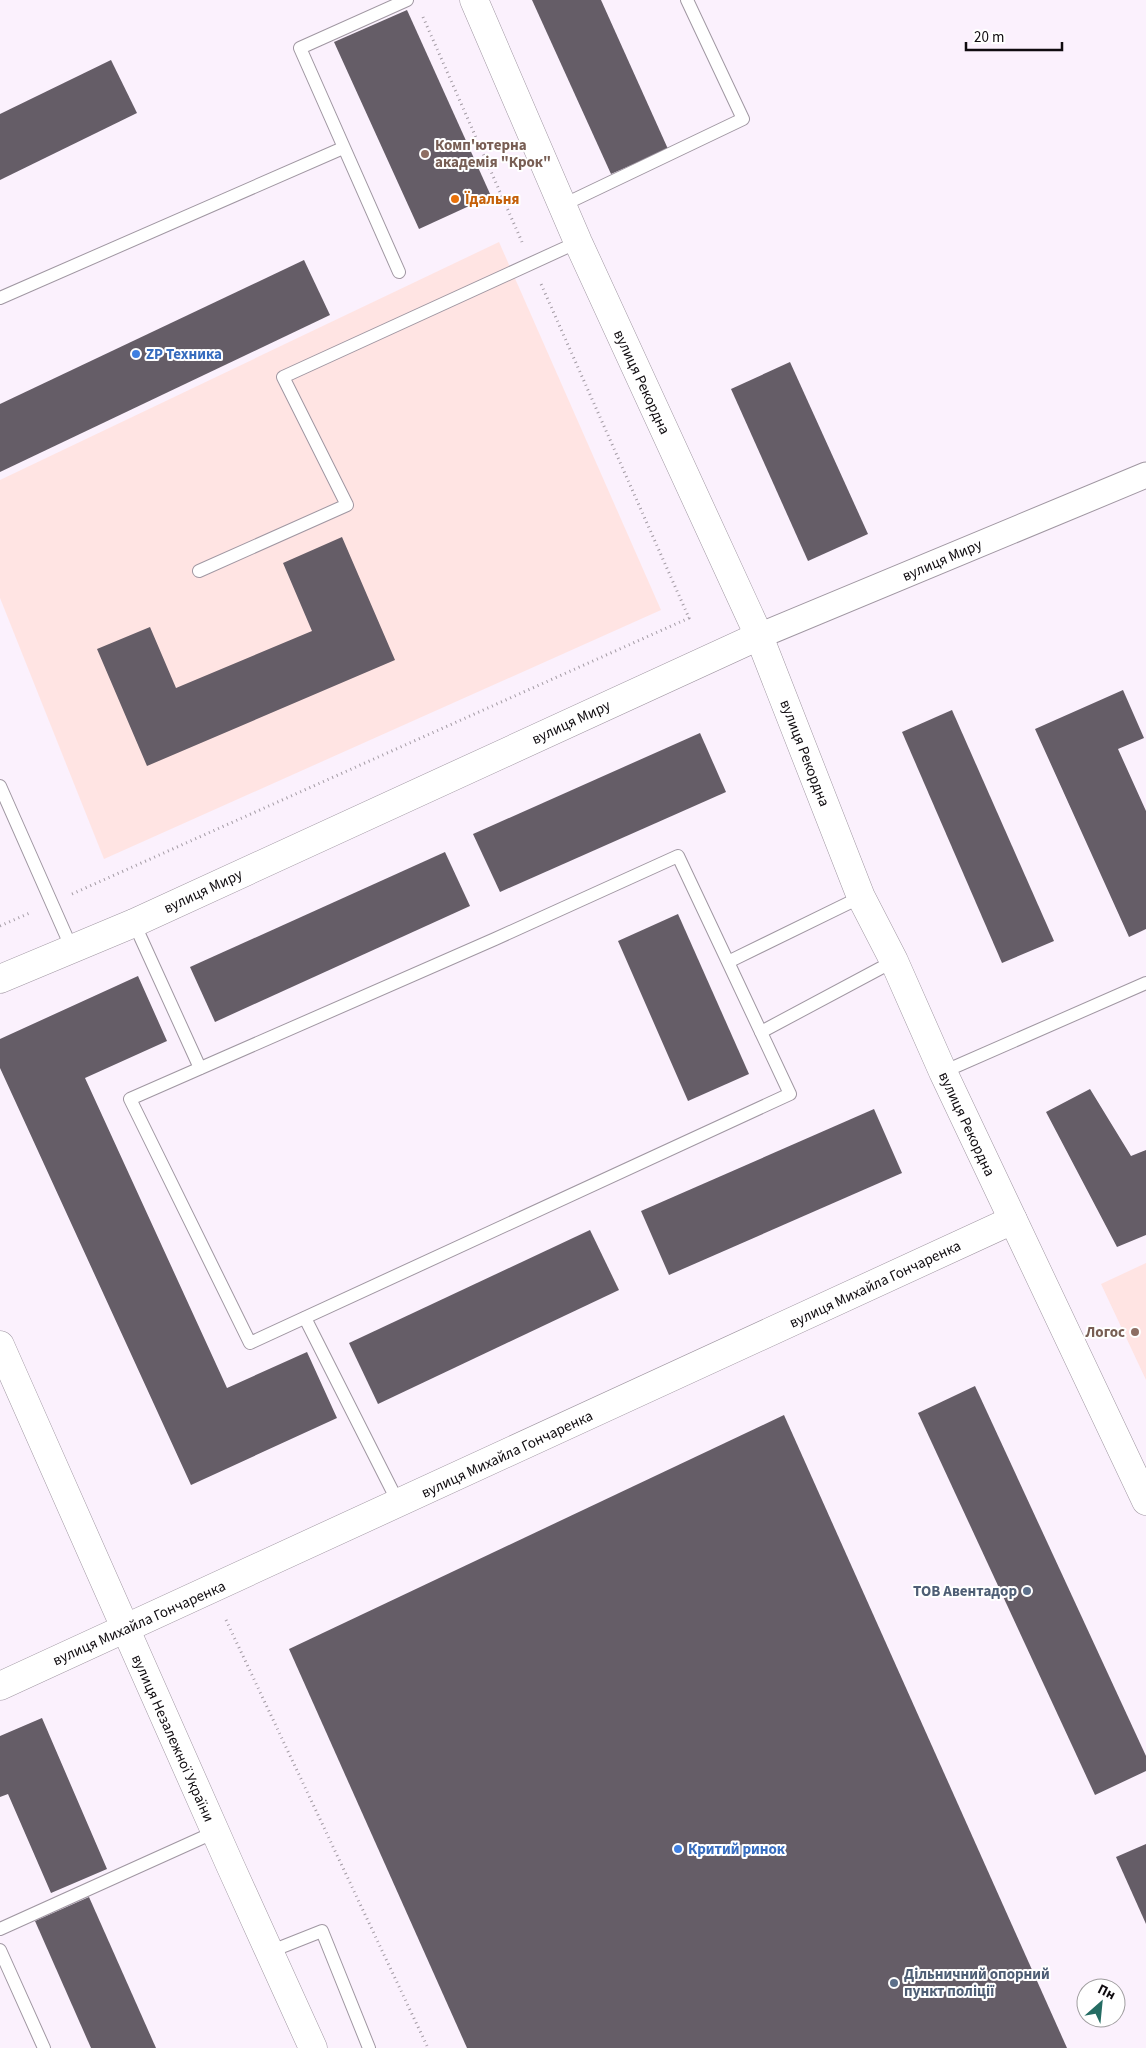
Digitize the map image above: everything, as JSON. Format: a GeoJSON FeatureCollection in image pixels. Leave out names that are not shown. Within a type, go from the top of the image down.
{"type":"FeatureCollection","features":[{"type":"Feature","properties":{"kind":"street","name":"вулиця Рекордна"},"geometry":{"type":"LineString","coordinates":[[474,0],[578,242],[759,636],[861,897],[894,961],[943,1072],[1146,1501]]}},
{"type":"Feature","properties":{"kind":"street","name":"вулиця Миру"},"geometry":{"type":"LineString","coordinates":[[0,979],[134,923],[759,636],[1146,475]]}},
{"type":"Feature","properties":{"kind":"street","name":"вулиця Михайла Гончаренка"},"geometry":{"type":"LineString","coordinates":[[0,1686],[1013,1220]]}},
{"type":"Feature","properties":{"kind":"street","name":"вулиця Незалежної України"},"geometry":{"type":"LineString","coordinates":[[0,1345],[125,1630],[313,2048]]}},
{"type":"Feature","properties":{"kind":"lane"},"geometry":{"type":"LineString","coordinates":[[399,272],[300,48],[407,0]]}},
{"type":"Feature","properties":{"kind":"lane"},"geometry":{"type":"LineString","coordinates":[[563,205],[743,119],[687,0]]}},
{"type":"Feature","properties":{"kind":"lane"},"geometry":{"type":"LineString","coordinates":[[0,298],[343,148]]}},
{"type":"Feature","properties":{"kind":"lane"},"geometry":{"type":"LineString","coordinates":[[199,571],[348,505],[283,377],[578,242]]}},
{"type":"Feature","properties":{"kind":"lane"},"geometry":{"type":"LineString","coordinates":[[0,786],[72,949]]}},
{"type":"Feature","properties":{"kind":"lane"},"geometry":{"type":"LineString","coordinates":[[678,856],[728,962],[790,1094],[250,1343],[130,1099],[486,943],[678,856]]}},
{"type":"Feature","properties":{"kind":"lane"},"geometry":{"type":"LineString","coordinates":[[728,962],[861,897]]}},
{"type":"Feature","properties":{"kind":"lane"},"geometry":{"type":"LineString","coordinates":[[134,923],[200,1068]]}},
{"type":"Feature","properties":{"kind":"lane"},"geometry":{"type":"LineString","coordinates":[[761,1032],[894,961]]}},
{"type":"Feature","properties":{"kind":"lane"},"geometry":{"type":"LineString","coordinates":[[943,1072],[1146,983]]}},
{"type":"Feature","properties":{"kind":"lane"},"geometry":{"type":"LineString","coordinates":[[305,1318],[399,1504]]}},
{"type":"Feature","properties":{"kind":"lane"},"geometry":{"type":"LineString","coordinates":[[0,1929],[215,1832]]}},
{"type":"Feature","properties":{"kind":"lane"},"geometry":{"type":"LineString","coordinates":[[269,1952],[322,1931],[369,2048]]}},
{"type":"Feature","properties":{"kind":"lane"},"geometry":{"type":"LineString","coordinates":[[0,1950],[44,2048]]}},
{"type":"Feature","properties":{"kind":"path"},"geometry":{"type":"LineString","coordinates":[[0,926],[689,618],[420,9]]}},
{"type":"Feature","properties":{"kind":"path"},"geometry":{"type":"LineString","coordinates":[[226,1620],[428,2048]]}},
{"type":"Feature","properties":{"kind":"shaded area"},"geometry":{"type":"Polygon","coordinates":[[[499,242],[661,610],[104,859],[0,598],[0,480],[499,242]]]}},
{"type":"Feature","properties":{"kind":"shaded area","name":"Логос"},"geometry":{"type":"Polygon","coordinates":[[[1146,1263],[1146,1380],[1101,1284],[1146,1263]]]}},
{"type":"Feature","properties":{"kind":"building"},"geometry":{"type":"Polygon","coordinates":[[[532,0],[601,0],[668,149],[611,174],[532,0]]]}},
{"type":"Feature","properties":{"kind":"building"},"geometry":{"type":"Polygon","coordinates":[[[407,10],[491,196],[419,229],[334,42],[407,10]]]}},
{"type":"Feature","properties":{"kind":"building"},"geometry":{"type":"Polygon","coordinates":[[[111,60],[137,113],[0,180],[0,114],[111,60]]]}},
{"type":"Feature","properties":{"kind":"building"},"geometry":{"type":"Polygon","coordinates":[[[304,260],[330,315],[0,472],[0,404],[304,260]]]}},
{"type":"Feature","properties":{"kind":"building"},"geometry":{"type":"Polygon","coordinates":[[[790,362],[868,534],[808,561],[731,389],[790,362]]]}},
{"type":"Feature","properties":{"kind":"building"},"geometry":{"type":"Polygon","coordinates":[[[342,537],[395,660],[147,766],[97,649],[150,627],[176,688],[312,631],[283,563],[342,537]]]}},
{"type":"Feature","properties":{"kind":"building"},"geometry":{"type":"Polygon","coordinates":[[[1123,690],[1144,738],[1118,749],[1146,811],[1146,929],[1129,937],[1035,729],[1123,690]]]}},
{"type":"Feature","properties":{"kind":"building"},"geometry":{"type":"Polygon","coordinates":[[[952,710],[1054,941],[1002,963],[902,732],[952,710]]]}},
{"type":"Feature","properties":{"kind":"building"},"geometry":{"type":"Polygon","coordinates":[[[700,733],[726,792],[500,892],[473,834],[700,733]]]}},
{"type":"Feature","properties":{"kind":"building"},"geometry":{"type":"Polygon","coordinates":[[[445,852],[470,906],[215,1022],[190,967],[445,852]]]}},
{"type":"Feature","properties":{"kind":"building"},"geometry":{"type":"Polygon","coordinates":[[[678,914],[749,1074],[688,1101],[618,941],[678,914]]]}},
{"type":"Feature","properties":{"kind":"building"},"geometry":{"type":"Polygon","coordinates":[[[138,976],[167,1041],[85,1078],[227,1388],[307,1352],[337,1418],[191,1485],[0,1068],[0,1039],[138,976]]]}},
{"type":"Feature","properties":{"kind":"building"},"geometry":{"type":"Polygon","coordinates":[[[1090,1089],[1131,1156],[1146,1150],[1146,1235],[1117,1247],[1046,1112],[1090,1089]]]}},
{"type":"Feature","properties":{"kind":"building"},"geometry":{"type":"Polygon","coordinates":[[[874,1109],[902,1173],[669,1275],[641,1211],[874,1109]]]}},
{"type":"Feature","properties":{"kind":"building"},"geometry":{"type":"Polygon","coordinates":[[[590,1230],[619,1290],[378,1404],[349,1343],[590,1230]]]}},
{"type":"Feature","properties":{"kind":"building"},"geometry":{"type":"Polygon","coordinates":[[[975,1386],[1146,1756],[1146,1771],[1095,1795],[918,1413],[975,1386]]]}},
{"type":"Feature","properties":{"kind":"building","name":"Критий ринок"},"geometry":{"type":"Polygon","coordinates":[[[784,1415],[1067,2048],[467,2048],[289,1649],[784,1415]]]}},
{"type":"Feature","properties":{"kind":"building"},"geometry":{"type":"Polygon","coordinates":[[[42,1718],[107,1869],[51,1893],[8,1794],[0,1797],[0,1736],[42,1718]]]}},
{"type":"Feature","properties":{"kind":"building"},"geometry":{"type":"Polygon","coordinates":[[[1146,1844],[1146,1924],[1116,1857],[1146,1844]]]}},
{"type":"Feature","properties":{"kind":"building"},"geometry":{"type":"Polygon","coordinates":[[[89,1897],[156,2048],[91,2048],[35,1921],[89,1897]]]}},
{"type":"Feature","properties":{"kind":"place","name":"Комп'ютерна академія \"Крок\""},"geometry":{"type":"Point","coordinates":[425,154]}},
{"type":"Feature","properties":{"kind":"place","name":"Їдальня"},"geometry":{"type":"Point","coordinates":[455,199]}},
{"type":"Feature","properties":{"kind":"place","name":"ZP Техника"},"geometry":{"type":"Point","coordinates":[136,354]}},
{"type":"Feature","properties":{"kind":"place","name":"Логос"},"geometry":{"type":"Point","coordinates":[1135,1332]}},
{"type":"Feature","properties":{"kind":"place","name":"ТОВ Авентадор"},"geometry":{"type":"Point","coordinates":[1027,1591]}},
{"type":"Feature","properties":{"kind":"place","name":"Критий ринок"},"geometry":{"type":"Point","coordinates":[678,1849]}},
{"type":"Feature","properties":{"kind":"place","name":"Дільничний опорний пункт поліції"},"geometry":{"type":"Point","coordinates":[894,1983]}}]}
